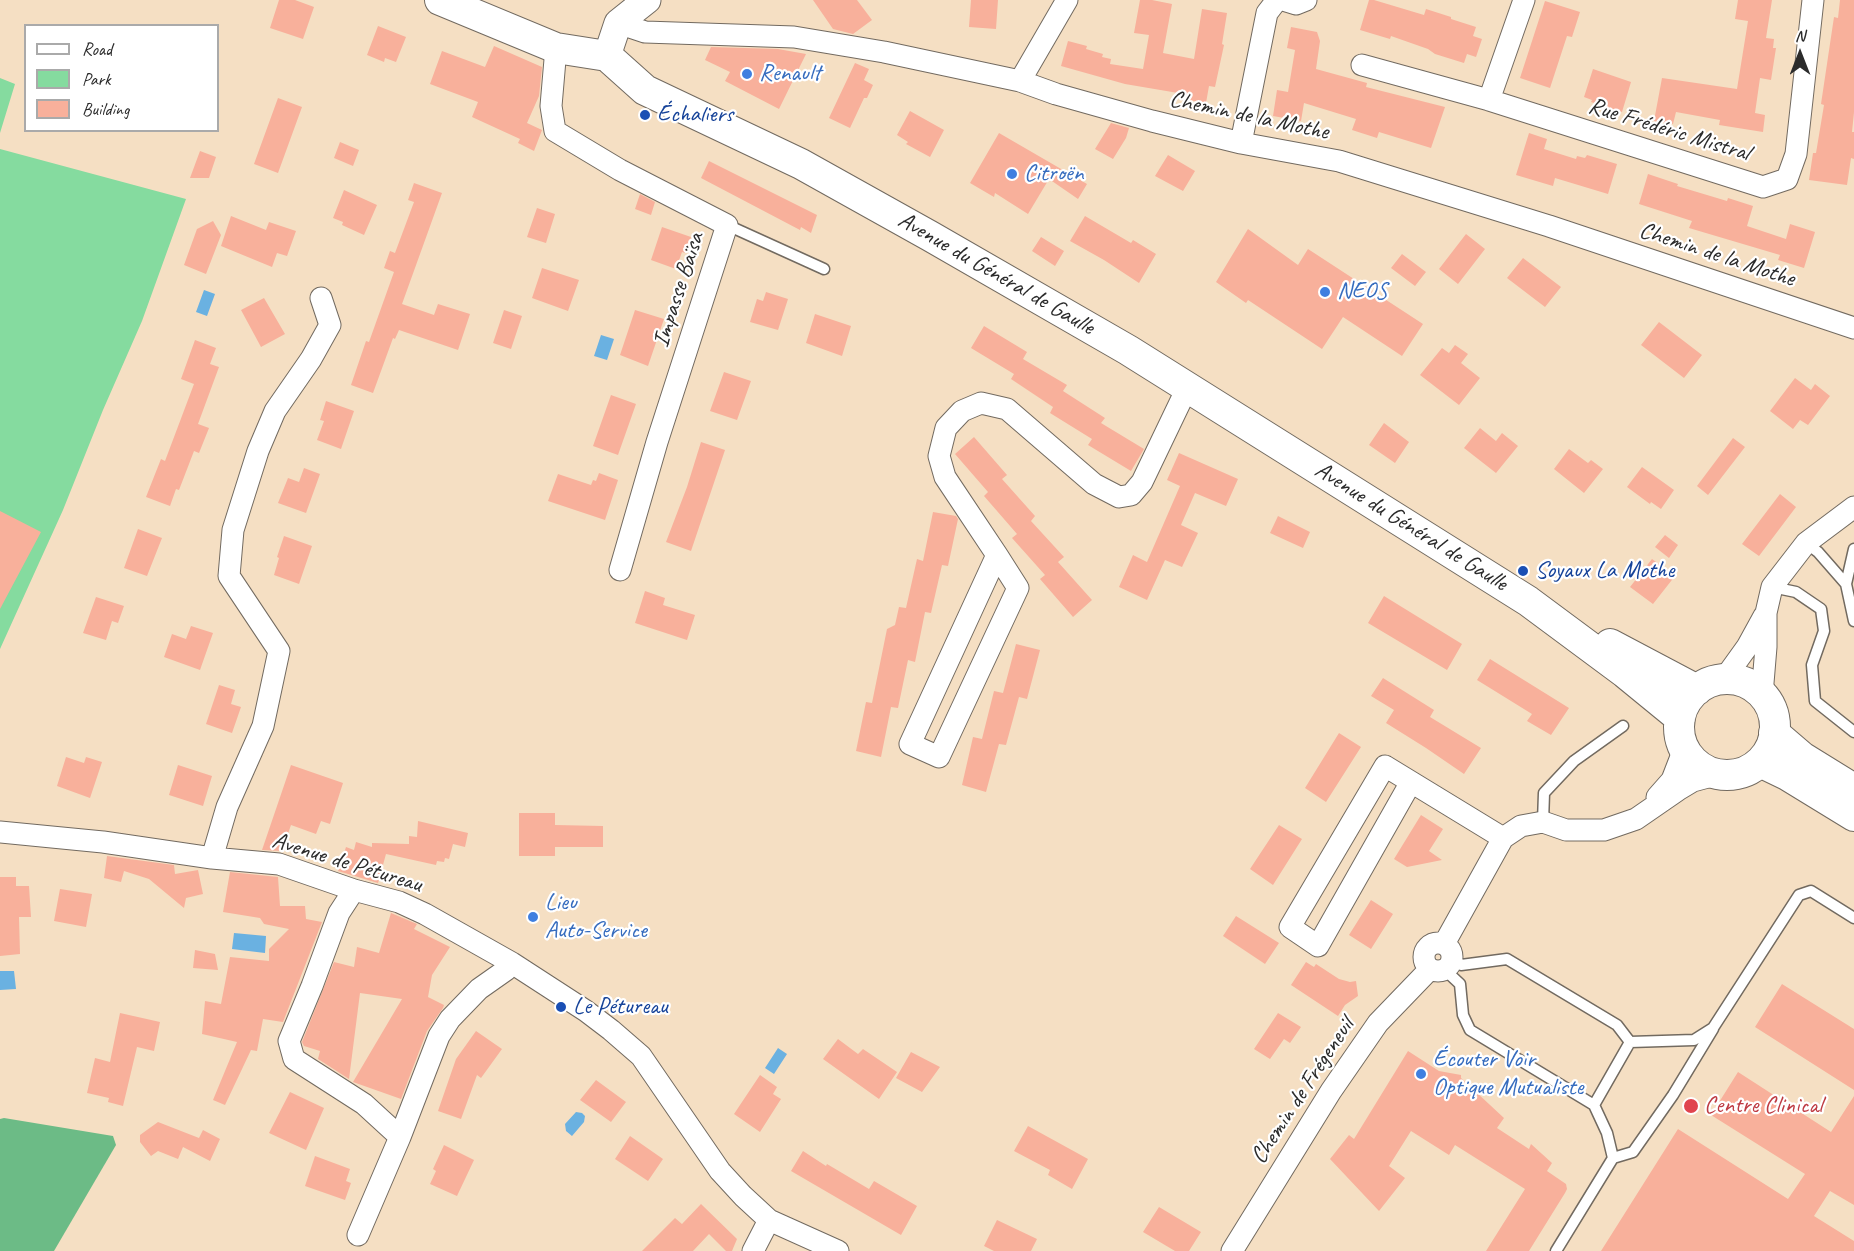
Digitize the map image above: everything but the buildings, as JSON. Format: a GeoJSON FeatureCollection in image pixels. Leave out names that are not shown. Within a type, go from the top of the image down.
{"type":"FeatureCollection","features":[{"type":"Feature","properties":{"kind":"main road"},"geometry":{"type":"LineString","coordinates":[[440,0],[556,48],[607,56]]}},
{"type":"Feature","properties":{"kind":"main road","name":"Avenue du Général de Gaulle"},"geometry":{"type":"LineString","coordinates":[[607,56],[645,90],[801,164],[940,241],[1188,386],[1528,600],[1625,673],[1680,718]]}},
{"type":"Feature","properties":{"kind":"main road","name":"Avenue du Général de Gaulle"},"geometry":{"type":"LineString","coordinates":[[1528,600],[1710,685]]}},
{"type":"Feature","properties":{"kind":"main road"},"geometry":{"type":"LineString","coordinates":[[1738,681],[1752,687],[1762,695],[1770,706],[1774,719],[1774,733],[1772,744],[1760,762],[1734,775],[1705,770],[1692,761],[1684,749],[1679,734],[1683,707],[1689,698],[1710,685],[1738,681]]}},
{"type":"Feature","properties":{"kind":"main road"},"geometry":{"type":"LineString","coordinates":[[1774,733],[1803,757],[1854,789]]}},
{"type":"Feature","properties":{"kind":"main road"},"geometry":{"type":"LineString","coordinates":[[1760,762],[1787,775],[1854,816]]}},
{"type":"Feature","properties":{"kind":"street"},"geometry":{"type":"LineString","coordinates":[[607,56],[618,23],[647,0]]}},
{"type":"Feature","properties":{"kind":"street"},"geometry":{"type":"LineString","coordinates":[[1020,81],[1067,0]]}},
{"type":"Feature","properties":{"kind":"street"},"geometry":{"type":"LineString","coordinates":[[1241,143],[1268,13],[1277,0]]}},
{"type":"Feature","properties":{"kind":"street"},"geometry":{"type":"LineString","coordinates":[[1283,0],[1296,4],[1306,0]]}},
{"type":"Feature","properties":{"kind":"street"},"geometry":{"type":"LineString","coordinates":[[1489,100],[1524,0]]}},
{"type":"Feature","properties":{"kind":"street","name":"Rue Frédéric Mistral"},"geometry":{"type":"LineString","coordinates":[[1362,65],[1489,100],[1763,186],[1787,179],[1796,154],[1813,0]]}},
{"type":"Feature","properties":{"kind":"street","name":"Chemin de la Mothe"},"geometry":{"type":"LineString","coordinates":[[618,23],[645,32],[794,37],[884,52],[1020,81],[1077,100],[1241,143],[1339,161],[1549,226],[1854,328]]}},
{"type":"Feature","properties":{"kind":"street","name":"Impasse Baïsa"},"geometry":{"type":"LineString","coordinates":[[556,48],[551,106],[555,131],[620,170],[727,225],[657,442],[620,570]]}},
{"type":"Feature","properties":{"kind":"street"},"geometry":{"type":"LineString","coordinates":[[212,858],[227,807],[262,726],[279,651],[229,576],[233,530],[258,451],[275,411],[330,325],[321,298]]}},
{"type":"Feature","properties":{"kind":"street"},"geometry":{"type":"LineString","coordinates":[[997,555],[910,744],[939,757],[1018,588],[997,555],[945,477],[939,456],[946,428],[962,411],[981,403],[1007,409],[1094,484],[1119,497],[1131,495],[1142,482],[1188,386]]}},
{"type":"Feature","properties":{"kind":"street"},"geometry":{"type":"LineString","coordinates":[[1762,695],[1766,613],[1772,587],[1806,543],[1854,507]]}},
{"type":"Feature","properties":{"kind":"street"},"geometry":{"type":"LineString","coordinates":[[1710,685],[1747,647],[1766,613]]}},
{"type":"Feature","properties":{"kind":"street"},"geometry":{"type":"LineString","coordinates":[[1636,819],[1672,780],[1684,749]]}},
{"type":"Feature","properties":{"kind":"street"},"geometry":{"type":"LineString","coordinates":[[1411,782],[1318,946],[1290,927],[1385,766],[1503,838],[1521,826],[1543,822],[1566,830],[1604,830],[1636,819],[1693,781],[1719,774]]}},
{"type":"Feature","properties":{"kind":"street","name":"Avenue de Pétureau"},"geometry":{"type":"LineString","coordinates":[[0,832],[103,842],[212,858],[279,864],[354,890],[399,902],[416,910],[513,963],[611,1030],[641,1056],[720,1171],[769,1220],[838,1251]]}},
{"type":"Feature","properties":{"kind":"street","name":"Chemin de Frégeneuil"},"geometry":{"type":"LineString","coordinates":[[1232,1251],[1331,1091],[1378,1023],[1443,960],[1503,838]]}},
{"type":"Feature","properties":{"kind":"street"},"geometry":{"type":"LineString","coordinates":[[354,890],[339,913],[289,1041],[294,1059],[364,1104],[400,1137]]}},
{"type":"Feature","properties":{"kind":"street"},"geometry":{"type":"LineString","coordinates":[[358,1235],[400,1137],[439,1036],[450,1019],[479,989],[513,963]]}},
{"type":"Feature","properties":{"kind":"street"},"geometry":{"type":"LineString","coordinates":[[753,1251],[769,1220]]}},
{"type":"Feature","properties":{"kind":"lane"},"geometry":{"type":"LineString","coordinates":[[727,225],[824,269]]}},
{"type":"Feature","properties":{"kind":"lane"},"geometry":{"type":"LineString","coordinates":[[1806,543],[1818,552],[1846,584]]}},
{"type":"Feature","properties":{"kind":"lane"},"geometry":{"type":"LineString","coordinates":[[1854,549],[1846,584],[1854,621]]}},
{"type":"Feature","properties":{"kind":"lane"},"geometry":{"type":"LineString","coordinates":[[1772,587],[1796,592],[1821,609],[1824,631],[1812,665],[1815,701],[1854,732]]}},
{"type":"Feature","properties":{"kind":"lane"},"geometry":{"type":"LineString","coordinates":[[1543,822],[1544,793],[1574,761],[1623,726]]}},
{"type":"Feature","properties":{"kind":"lane"},"geometry":{"type":"LineString","coordinates":[[1556,1251],[1613,1158],[1633,1152],[1672,1095],[1799,895],[1811,891],[1854,918]]}},
{"type":"Feature","properties":{"kind":"lane"},"geometry":{"type":"LineString","coordinates":[[1443,960],[1461,965],[1508,959],[1617,1025],[1630,1042]]}},
{"type":"Feature","properties":{"kind":"lane"},"geometry":{"type":"LineString","coordinates":[[1443,960],[1460,984],[1463,1015],[1470,1030],[1594,1105],[1607,1132],[1613,1158]]}},
{"type":"Feature","properties":{"kind":"lane"},"geometry":{"type":"LineString","coordinates":[[1630,1042],[1694,1040],[1713,1028]]}},
{"type":"Feature","properties":{"kind":"lane"},"geometry":{"type":"LineString","coordinates":[[1594,1105],[1630,1042]]}},
{"type":"Feature","properties":{"kind":"green space"},"geometry":{"type":"Polygon","coordinates":[[[0,78],[15,84],[0,133],[0,78]]]}},
{"type":"Feature","properties":{"kind":"green space"},"geometry":{"type":"Polygon","coordinates":[[[0,149],[186,199],[142,321],[63,510],[0,649],[0,149]]]}},
{"type":"Feature","properties":{"kind":"green space"},"geometry":{"type":"Polygon","coordinates":[[[0,1119],[113,1136],[116,1145],[54,1251],[0,1251],[0,1119]]]}},
{"type":"Feature","properties":{"kind":"water"},"geometry":{"type":"Polygon","coordinates":[[[204,290],[215,294],[207,316],[196,312],[204,290]]]}},
{"type":"Feature","properties":{"kind":"water"},"geometry":{"type":"Polygon","coordinates":[[[601,335],[614,339],[607,360],[594,356],[601,335]]]}},
{"type":"Feature","properties":{"kind":"water"},"geometry":{"type":"Polygon","coordinates":[[[234,933],[266,936],[265,953],[232,949],[234,933]]]}},
{"type":"Feature","properties":{"kind":"water"},"geometry":{"type":"Polygon","coordinates":[[[0,971],[14,971],[16,989],[0,990],[0,971]]]}},
{"type":"Feature","properties":{"kind":"water"},"geometry":{"type":"Polygon","coordinates":[[[778,1048],[787,1054],[774,1074],[765,1068],[778,1048]]]}},
{"type":"Feature","properties":{"kind":"water"},"geometry":{"type":"Polygon","coordinates":[[[576,1112],[585,1116],[584,1122],[572,1136],[566,1131],[565,1124],[576,1112]]]}},
{"type":"Feature","properties":{"kind":"place","name":"Renault"},"geometry":{"type":"Point","coordinates":[747,74]}},
{"type":"Feature","properties":{"kind":"place","name":"Échaliers"},"geometry":{"type":"Point","coordinates":[645,115]}},
{"type":"Feature","properties":{"kind":"place","name":"Citroën"},"geometry":{"type":"Point","coordinates":[1012,174]}},
{"type":"Feature","properties":{"kind":"place","name":"NEOS"},"geometry":{"type":"Point","coordinates":[1325,292]}},
{"type":"Feature","properties":{"kind":"place","name":"Soyaux La Mothe"},"geometry":{"type":"Point","coordinates":[1523,571]}},
{"type":"Feature","properties":{"kind":"place","name":"Lieu Auto-Service"},"geometry":{"type":"Point","coordinates":[533,917]}},
{"type":"Feature","properties":{"kind":"place","name":"Le Pétureau"},"geometry":{"type":"Point","coordinates":[561,1007]}},
{"type":"Feature","properties":{"kind":"place","name":"Écouter Voir Optique Mutualiste"},"geometry":{"type":"Point","coordinates":[1421,1074]}},
{"type":"Feature","properties":{"kind":"place","name":"Centre Clinical"},"geometry":{"type":"Point","coordinates":[1691,1106]}}]}
